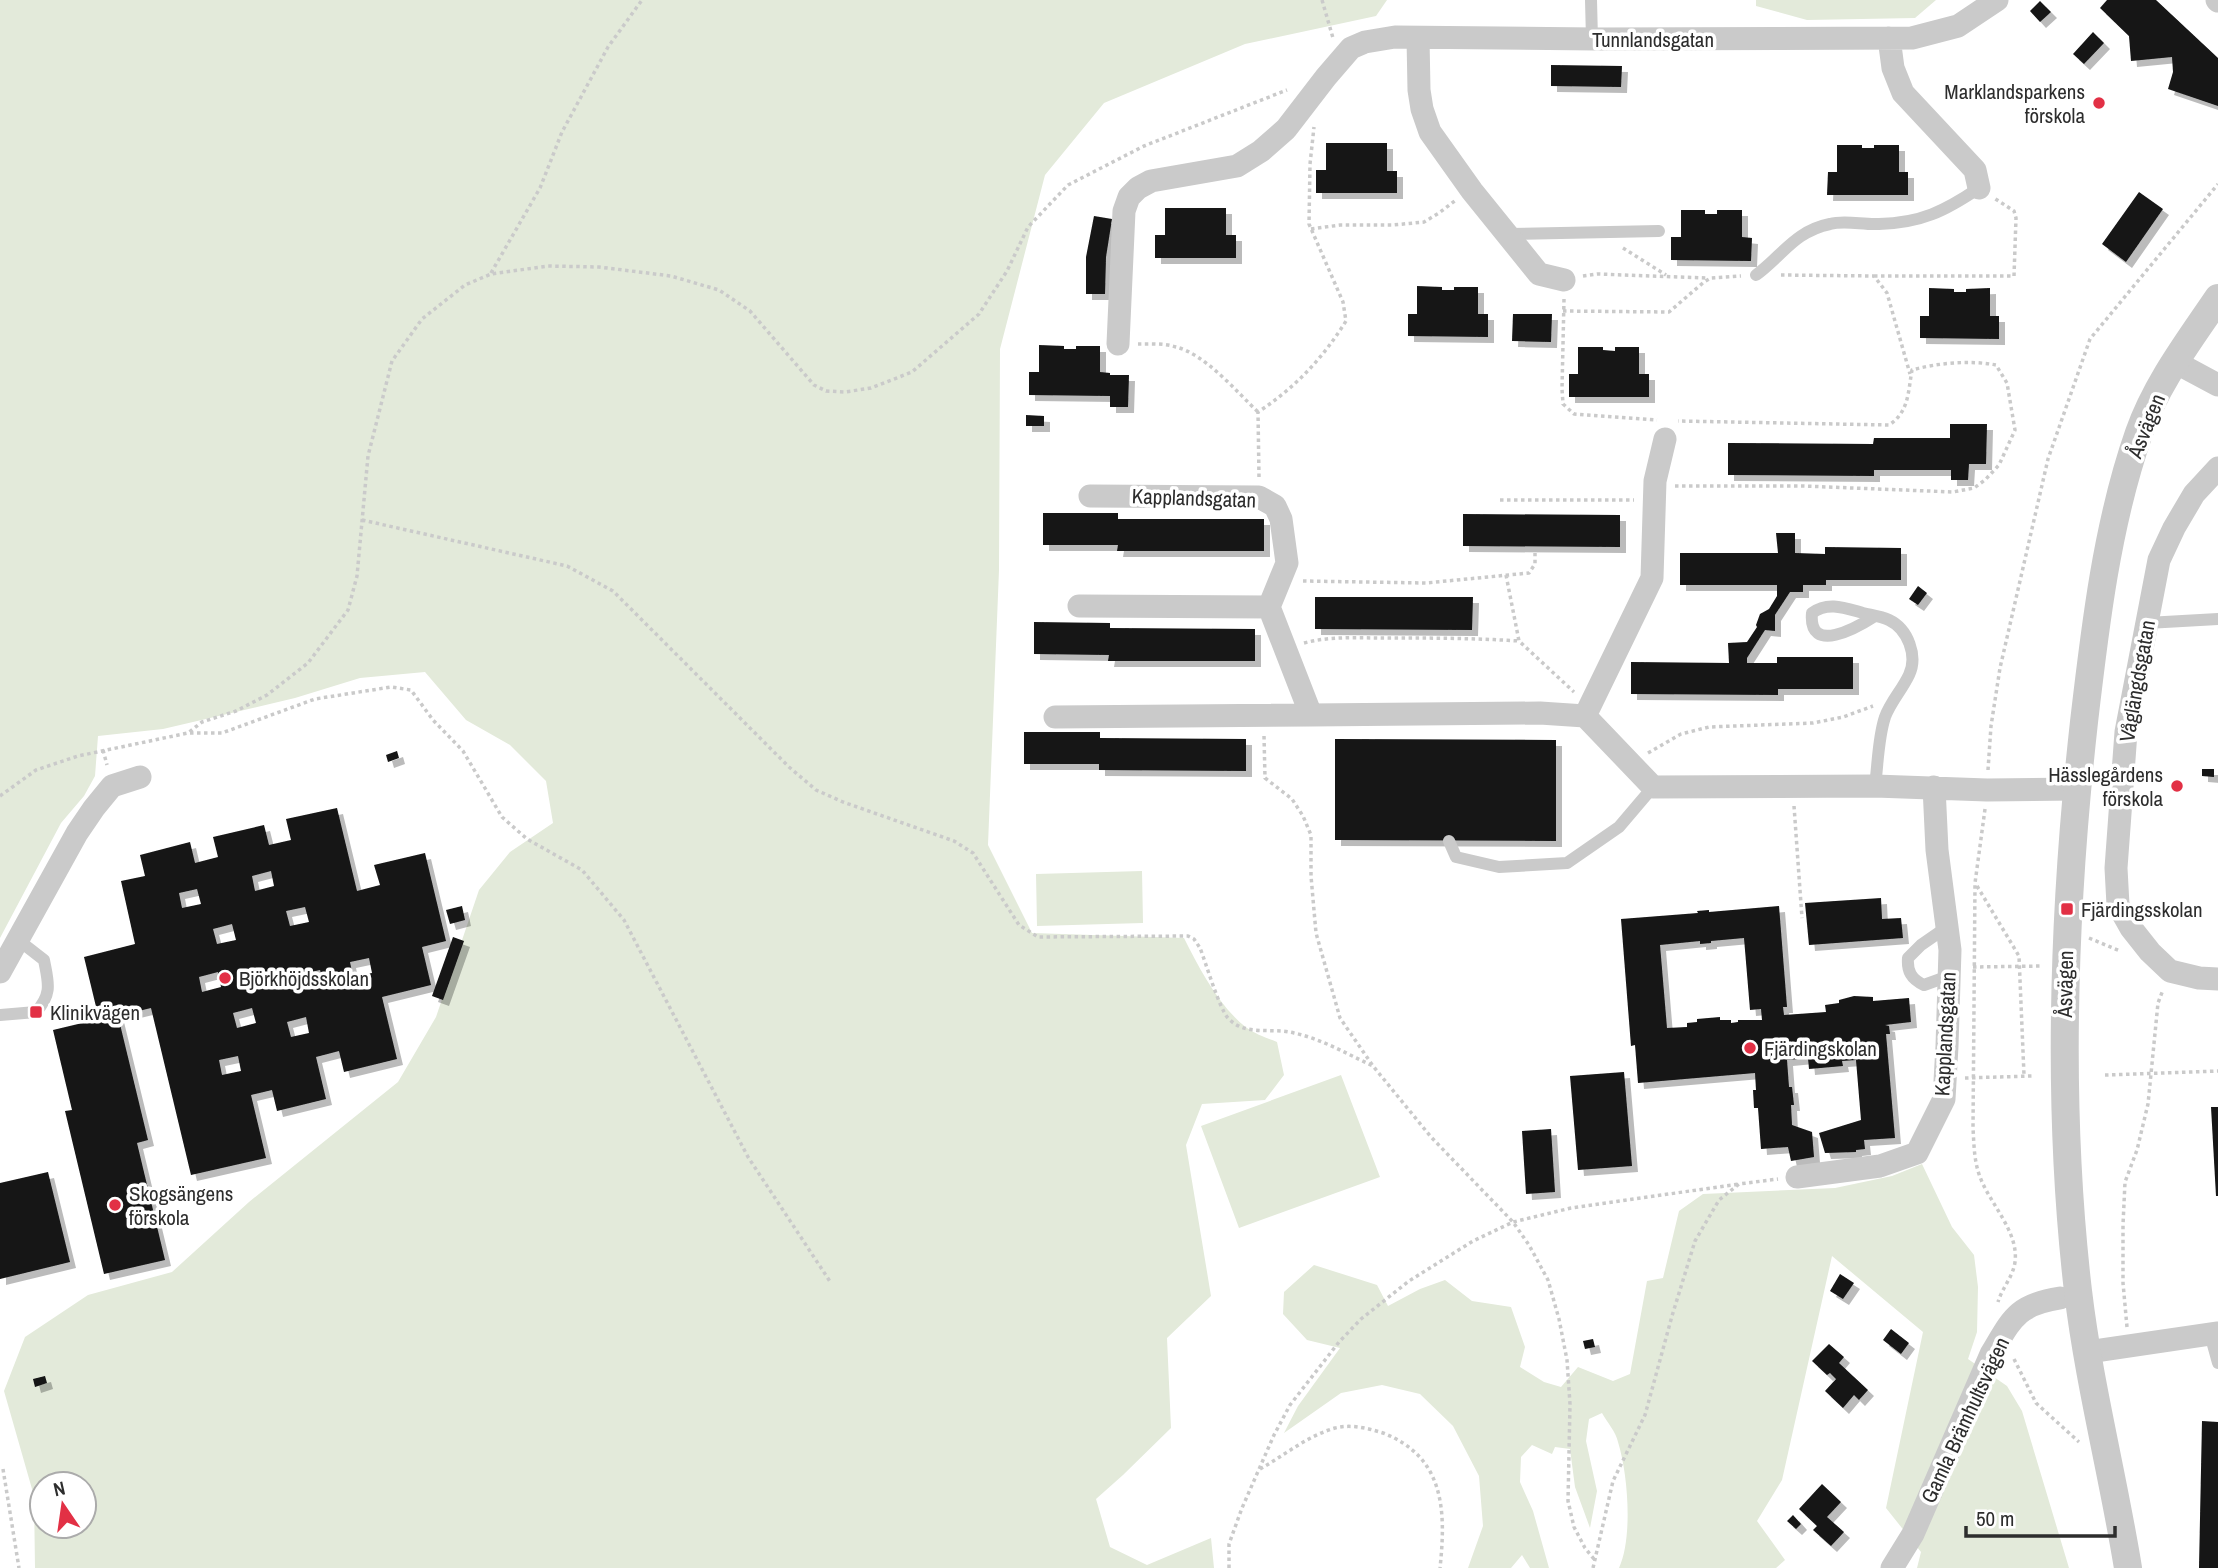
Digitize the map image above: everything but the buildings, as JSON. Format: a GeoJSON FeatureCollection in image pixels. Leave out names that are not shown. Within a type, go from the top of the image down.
{"type":"FeatureCollection","features":[{"type":"Feature","properties":{"kind":"street","name":"Tunnlandsgatan"},"geometry":{"type":"LineString","coordinates":[[1118,344],[1124,211],[1129,197],[1151,181],[1237,166],[1261,151],[1286,129],[1351,48],[1365,42],[1395,37],[1912,37],[1958,26],[1997,0]]}},
{"type":"Feature","properties":{"kind":"street"},"geometry":{"type":"LineString","coordinates":[[1418,38],[1419,90],[1430,132],[1469,187],[1539,274],[1564,279]]}},
{"type":"Feature","properties":{"kind":"street"},"geometry":{"type":"LineString","coordinates":[[1889,38],[1893,68],[1903,93],[1975,170],[1979,188]]}},
{"type":"Feature","properties":{"kind":"street","name":"Åsvägen"},"geometry":{"type":"LineString","coordinates":[[2128,1568],[2088,1352],[2073,1240],[2065,1100],[2064,975],[2077,789],[2096,621],[2121,500],[2139,433],[2152,402],[2175,362],[2218,298]]}},
{"type":"Feature","properties":{"kind":"street"},"geometry":{"type":"LineString","coordinates":[[2175,362],[2218,385]]}},
{"type":"Feature","properties":{"kind":"street"},"geometry":{"type":"LineString","coordinates":[[1588,712],[1653,578],[1655,481],[1665,439]]}},
{"type":"Feature","properties":{"kind":"street","name":"Våglängdsgatan"},"geometry":{"type":"LineString","coordinates":[[2170,971],[2131,928],[2118,905],[2116,868],[2126,732],[2159,560],[2194,494],[2218,468]]}},
{"type":"Feature","properties":{"kind":"street","name":"Kapplandsgatan"},"geometry":{"type":"LineString","coordinates":[[1090,496],[1259,497],[1275,506],[1282,519],[1287,564],[1269,607]]}},
{"type":"Feature","properties":{"kind":"street"},"geometry":{"type":"LineString","coordinates":[[1079,606],[1269,607],[1311,715]]}},
{"type":"Feature","properties":{"kind":"street"},"geometry":{"type":"LineString","coordinates":[[1588,712],[1653,787],[2077,789]]}},
{"type":"Feature","properties":{"kind":"street"},"geometry":{"type":"LineString","coordinates":[[1055,717],[1588,712]]}},
{"type":"Feature","properties":{"kind":"street"},"geometry":{"type":"LineString","coordinates":[[0,972],[77,833],[102,795],[112,786],[139,777]]}},
{"type":"Feature","properties":{"kind":"street","name":"Kapplandsgatan"},"geometry":{"type":"LineString","coordinates":[[1797,1177],[1880,1166],[1917,1153],[1944,1099],[1949,972],[1947,927],[1937,850],[1934,787]]}},
{"type":"Feature","properties":{"kind":"street"},"geometry":{"type":"LineString","coordinates":[[2170,971],[2199,978],[2218,979]]}},
{"type":"Feature","properties":{"kind":"street","name":"Gamla Brämhultsvägen"},"geometry":{"type":"LineString","coordinates":[[1892,1568],[1913,1534],[1991,1354],[2002,1335],[2014,1317],[2029,1305],[2060,1298]]}},
{"type":"Feature","properties":{"kind":"street"},"geometry":{"type":"LineString","coordinates":[[2088,1352],[2214,1334]]}},
{"type":"Feature","properties":{"kind":"lane"},"geometry":{"type":"LineString","coordinates":[[1591,0],[1592,39]]}},
{"type":"Feature","properties":{"kind":"lane"},"geometry":{"type":"LineString","coordinates":[[1756,275],[1788,244],[1831,223],[1881,224],[1917,219],[1949,208],[1979,188]]}},
{"type":"Feature","properties":{"kind":"lane"},"geometry":{"type":"LineString","coordinates":[[1508,233],[1659,231]]}},
{"type":"Feature","properties":{"kind":"lane"},"geometry":{"type":"LineString","coordinates":[[1875,616],[1889,620],[1902,630],[1910,643],[1912,658],[1909,674],[1892,700],[1884,721],[1875,786]]}},
{"type":"Feature","properties":{"kind":"lane"},"geometry":{"type":"LineString","coordinates":[[2147,623],[2218,619]]}},
{"type":"Feature","properties":{"kind":"lane"},"geometry":{"type":"LineString","coordinates":[[1449,841],[1456,857],[1499,867],[1567,863],[1619,827],[1653,787]]}},
{"type":"Feature","properties":{"kind":"lane"},"geometry":{"type":"LineString","coordinates":[[1947,927],[1908,957],[1908,968],[1916,982],[1924,985],[1949,972]]}},
{"type":"Feature","properties":{"kind":"lane"},"geometry":{"type":"LineString","coordinates":[[0,1015],[36,1012],[45,1002],[49,986],[44,960],[26,946],[17,943]]}},
{"type":"Feature","properties":{"kind":"lane"},"geometry":{"type":"LineString","coordinates":[[2214,1334],[2218,1363]]}},
{"type":"Feature","properties":{"kind":"path"},"geometry":{"type":"LineString","coordinates":[[491,274],[540,188],[562,132],[608,47],[642,0]]}},
{"type":"Feature","properties":{"kind":"path"},"geometry":{"type":"LineString","coordinates":[[188,733],[202,723],[236,711],[267,695],[308,663],[348,610],[357,576],[368,456],[392,361],[422,319],[465,285],[491,274],[548,267],[599,267],[671,276],[719,290],[750,311],[814,385],[826,391],[845,392],[871,388],[912,372],[979,314],[1007,271],[1028,227],[1068,185],[1144,146],[1333,68],[1322,0]]}},
{"type":"Feature","properties":{"kind":"path"},"geometry":{"type":"LineString","coordinates":[[1258,412],[1283,396],[1312,368],[1346,321],[1343,302],[1309,224],[1310,164],[1315,129],[1310,113],[1303,106]]}},
{"type":"Feature","properties":{"kind":"path"},"geometry":{"type":"LineString","coordinates":[[2081,1446],[2078,1439],[2036,1403],[2002,1335],[1996,1317],[1999,1298],[2010,1280],[2015,1261],[2013,1241],[1980,1178],[1975,1158],[1975,883],[1987,790],[1991,726],[2000,668],[2048,458],[2090,339],[2218,184]]}},
{"type":"Feature","properties":{"kind":"path"},"geometry":{"type":"LineString","coordinates":[[1311,229],[1340,225],[1424,222],[1439,214],[1469,187]]}},
{"type":"Feature","properties":{"kind":"path"},"geometry":{"type":"LineString","coordinates":[[1500,500],[1655,500],[1668,488],[1678,485],[1804,486],[1938,492],[1974,488],[1999,465],[2015,430],[2007,383],[1996,365],[1983,362],[1912,370],[1908,402],[1897,420],[1889,425],[1666,421],[1574,414],[1563,404],[1563,311],[1564,279],[1598,274],[1711,278],[1756,275],[2014,276],[2014,211],[1979,188]]}},
{"type":"Feature","properties":{"kind":"path"},"geometry":{"type":"LineString","coordinates":[[1597,232],[1669,277]]}},
{"type":"Feature","properties":{"kind":"path"},"geometry":{"type":"LineString","coordinates":[[1874,276],[1888,293],[1911,375]]}},
{"type":"Feature","properties":{"kind":"path"},"geometry":{"type":"LineString","coordinates":[[1563,311],[1669,312],[1711,278]]}},
{"type":"Feature","properties":{"kind":"path"},"geometry":{"type":"LineString","coordinates":[[1118,344],[1163,344],[1179,347],[1217,373],[1258,412],[1259,497]]}},
{"type":"Feature","properties":{"kind":"path"},"geometry":{"type":"LineString","coordinates":[[362,520],[567,566],[612,591],[789,767],[817,790],[954,841],[973,853],[1019,925],[1038,937],[1188,936],[1194,939],[1200,948],[1227,1017],[1239,1027],[1291,1032],[1320,1040],[1373,1066]]}},
{"type":"Feature","properties":{"kind":"path"},"geometry":{"type":"LineString","coordinates":[[1280,580],[1426,583],[1529,573],[1535,564],[1535,553]]}},
{"type":"Feature","properties":{"kind":"path"},"geometry":{"type":"LineString","coordinates":[[1507,575],[1520,641],[1588,712]]}},
{"type":"Feature","properties":{"kind":"path"},"geometry":{"type":"LineString","coordinates":[[1286,650],[1303,643],[1327,639],[1446,638],[1520,641]]}},
{"type":"Feature","properties":{"kind":"path"},"geometry":{"type":"LineString","coordinates":[[0,796],[36,770],[78,756],[188,733],[222,733],[315,699],[391,687],[411,690],[433,720],[463,751],[502,817],[527,839],[582,870],[624,920],[748,1157],[831,1283]]}},
{"type":"Feature","properties":{"kind":"path"},"geometry":{"type":"LineString","coordinates":[[1632,765],[1661,744],[1681,734],[1709,727],[1812,723],[1843,717],[1892,700]]}},
{"type":"Feature","properties":{"kind":"path"},"geometry":{"type":"LineString","coordinates":[[1263,715],[1265,779],[1292,799],[1311,835],[1316,933],[1340,1018],[1373,1066],[1431,1136],[1513,1222],[1548,1280],[1559,1319],[1569,1382],[1568,1501],[1574,1527],[1584,1548],[1594,1559]]}},
{"type":"Feature","properties":{"kind":"path"},"geometry":{"type":"LineString","coordinates":[[1793,786],[1802,918]]}},
{"type":"Feature","properties":{"kind":"path"},"geometry":{"type":"LineString","coordinates":[[1975,883],[2019,956],[2024,1075]]}},
{"type":"Feature","properties":{"kind":"path"},"geometry":{"type":"LineString","coordinates":[[1949,972],[1975,967],[2044,966]]}},
{"type":"Feature","properties":{"kind":"path"},"geometry":{"type":"LineString","coordinates":[[2129,1347],[2123,1283],[2125,1182],[2137,1150],[2148,1104],[2158,1003],[2170,971]]}},
{"type":"Feature","properties":{"kind":"path"},"geometry":{"type":"LineString","coordinates":[[2105,1075],[2218,1071]]}},
{"type":"Feature","properties":{"kind":"path"},"geometry":{"type":"LineString","coordinates":[[1945,1080],[2032,1076]]}},
{"type":"Feature","properties":{"kind":"path"},"geometry":{"type":"LineString","coordinates":[[1229,1568],[1230,1544],[1242,1508],[1274,1434],[1290,1405],[1339,1342],[1362,1319],[1435,1263],[1513,1222],[1571,1208],[1797,1177]]}},
{"type":"Feature","properties":{"kind":"path"},"geometry":{"type":"LineString","coordinates":[[1593,1568],[1613,1481],[1646,1415],[1672,1316],[1696,1241],[1719,1200],[1739,1184]]}},
{"type":"Feature","properties":{"kind":"path"},"geometry":{"type":"LineString","coordinates":[[1261,1469],[1313,1437],[1336,1428],[1364,1427],[1398,1440],[1426,1466],[1442,1505],[1444,1525],[1440,1568]]}},
{"type":"Feature","properties":{"kind":"path"},"geometry":{"type":"LineString","coordinates":[[3,1469],[19,1568]]}},
{"type":"Feature","properties":{"kind":"green space"},"geometry":{"type":"Polygon","coordinates":[[[0,0],[1387,0],[1376,16],[1245,44],[1104,103],[1045,175],[1000,349],[999,570],[988,845],[1032,933],[1184,938],[1203,974],[1228,1010],[1250,1030],[1277,1042],[1284,1075],[1265,1100],[1202,1104],[1186,1145],[1211,1296],[1167,1338],[1171,1428],[1096,1499],[1110,1547],[1147,1565],[1211,1538],[1214,1568],[35,1568],[35,1540],[98,1540],[98,1470],[28,1470],[28,1475],[4,1391],[25,1337],[88,1295],[172,1272],[249,1202],[398,1082],[436,1017],[479,890],[510,852],[553,823],[546,781],[510,745],[466,720],[425,672],[360,678],[295,698],[163,729],[98,736],[95,776],[84,796],[61,823],[0,938],[0,0]]]}},
{"type":"Feature","properties":{"kind":"green space"},"geometry":{"type":"Polygon","coordinates":[[[1756,0],[1936,0],[1915,18],[1807,20],[1756,6],[1756,0]]]}},
{"type":"Feature","properties":{"kind":"green space"},"geometry":{"type":"Polygon","coordinates":[[[1142,871],[1143,923],[1037,926],[1036,874],[1142,871]]]}},
{"type":"Feature","properties":{"kind":"green space"},"geometry":{"type":"Polygon","coordinates":[[[1341,1075],[1380,1177],[1239,1228],[1201,1126],[1341,1075]]]}},
{"type":"Feature","properties":{"kind":"green space"},"geometry":{"type":"Polygon","coordinates":[[[1922,1164],[1952,1227],[1974,1255],[1978,1287],[1977,1332],[1968,1359],[2007,1386],[2022,1411],[2069,1568],[1917,1568],[1921,1552],[1886,1508],[1923,1332],[1832,1256],[1782,1480],[1757,1521],[1785,1560],[1776,1568],[1619,1568],[1626,1540],[1628,1506],[1617,1438],[1602,1413],[1589,1419],[1586,1441],[1597,1491],[1590,1528],[1575,1487],[1570,1449],[1555,1447],[1552,1454],[1532,1445],[1521,1457],[1520,1482],[1533,1511],[1549,1568],[1530,1568],[1522,1555],[1511,1568],[1468,1568],[1483,1526],[1479,1476],[1453,1426],[1420,1394],[1382,1385],[1341,1393],[1284,1433],[1298,1406],[1340,1348],[1307,1340],[1283,1314],[1284,1292],[1314,1265],[1377,1285],[1388,1306],[1420,1289],[1445,1280],[1472,1301],[1511,1307],[1525,1347],[1520,1367],[1544,1382],[1561,1387],[1578,1367],[1613,1381],[1630,1374],[1647,1281],[1663,1278],[1679,1211],[1703,1194],[1835,1188],[1892,1176],[1922,1164]]]}},
{"type":"Feature","properties":{"kind":"place","name":"Marklandsparkens förskola"},"geometry":{"type":"Point","coordinates":[2099,103]}},
{"type":"Feature","properties":{"kind":"place","name":"Hässlegårdens förskola"},"geometry":{"type":"Point","coordinates":[2177,786]}},
{"type":"Feature","properties":{"kind":"place","name":"Fjärdingsskolan"},"geometry":{"type":"Point","coordinates":[2067,909]}},
{"type":"Feature","properties":{"kind":"place","name":"Björkhöjdsskolan"},"geometry":{"type":"Point","coordinates":[225,978]}},
{"type":"Feature","properties":{"kind":"place","name":"Klinikvägen"},"geometry":{"type":"Point","coordinates":[36,1012]}},
{"type":"Feature","properties":{"kind":"place","name":"Fjärdingskolan"},"geometry":{"type":"Point","coordinates":[1750,1048]}},
{"type":"Feature","properties":{"kind":"place","name":"Skogsängens förskola"},"geometry":{"type":"Point","coordinates":[115,1205]}}]}
